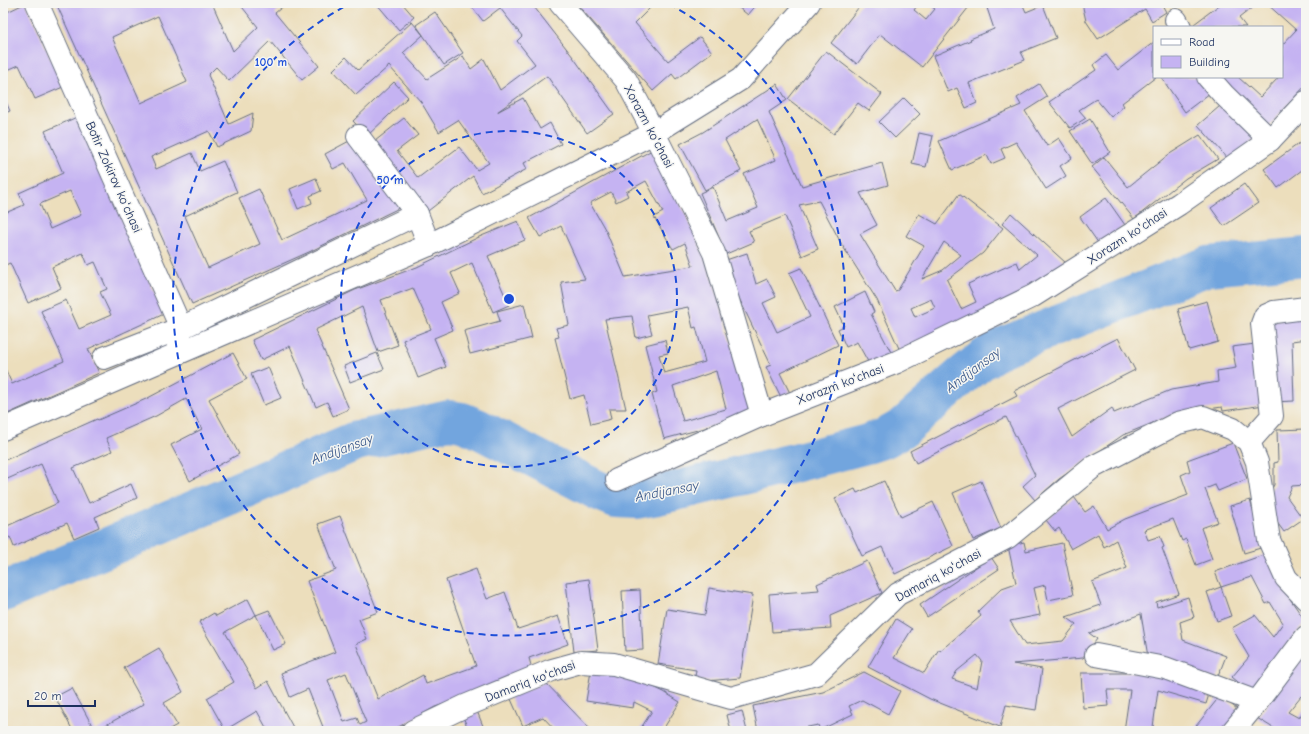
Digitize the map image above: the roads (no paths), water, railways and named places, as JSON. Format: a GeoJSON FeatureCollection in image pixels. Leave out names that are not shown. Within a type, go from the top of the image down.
{"type":"FeatureCollection","features":[{"type":"Feature","properties":{"kind":"street","name":"Botir Zokirov koʻchasi"},"geometry":{"type":"LineString","coordinates":[[37,3],[181,328]]}},
{"type":"Feature","properties":{"kind":"street","name":"Xorazm koʻchasi"},"geometry":{"type":"LineString","coordinates":[[560,3],[626,80],[654,132],[714,253],[762,415],[897,362],[1033,296],[1178,204],[1270,140],[1306,102]]}},
{"type":"Feature","properties":{"kind":"street"},"geometry":{"type":"LineString","coordinates":[[3,429],[429,245],[654,132],[741,79],[809,3]]}},
{"type":"Feature","properties":{"kind":"street"},"geometry":{"type":"LineString","coordinates":[[1209,78],[1270,140]]}},
{"type":"Feature","properties":{"kind":"street"},"geometry":{"type":"LineString","coordinates":[[358,136],[417,214],[429,245]]}},
{"type":"Feature","properties":{"kind":"street"},"geometry":{"type":"LineString","coordinates":[[104,358],[181,328],[417,214]]}},
{"type":"Feature","properties":{"kind":"street"},"geometry":{"type":"LineString","coordinates":[[1249,442],[1272,416],[1262,324],[1265,316],[1274,312],[1306,308]]}},
{"type":"Feature","properties":{"kind":"street"},"geometry":{"type":"LineString","coordinates":[[178,353],[181,328]]}},
{"type":"Feature","properties":{"kind":"street"},"geometry":{"type":"LineString","coordinates":[[617,480],[762,415]]}},
{"type":"Feature","properties":{"kind":"street","name":"Damariq koʻchasi"},"geometry":{"type":"LineString","coordinates":[[413,731],[472,703],[552,670],[581,662],[614,664],[730,698],[816,674],[898,594],[1008,537],[1093,468],[1178,423],[1203,417],[1233,429],[1249,442],[1257,462],[1269,540],[1286,578],[1306,599]]}},
{"type":"Feature","properties":{"kind":"street"},"geometry":{"type":"LineString","coordinates":[[1233,731],[1306,637]]}},
{"type":"Feature","properties":{"kind":"street"},"geometry":{"type":"LineString","coordinates":[[1096,655],[1165,668],[1257,702]]}},
{"type":"Feature","properties":{"kind":"waterway","name":"Andijansay"},"geometry":{"type":"LineString","coordinates":[[3,592],[356,441],[449,420],[462,422],[477,428],[597,490],[616,498],[636,499],[658,495],[794,463],[867,444],[885,438],[903,428],[962,376],[1000,348],[1208,266],[1306,257]]}}]}
